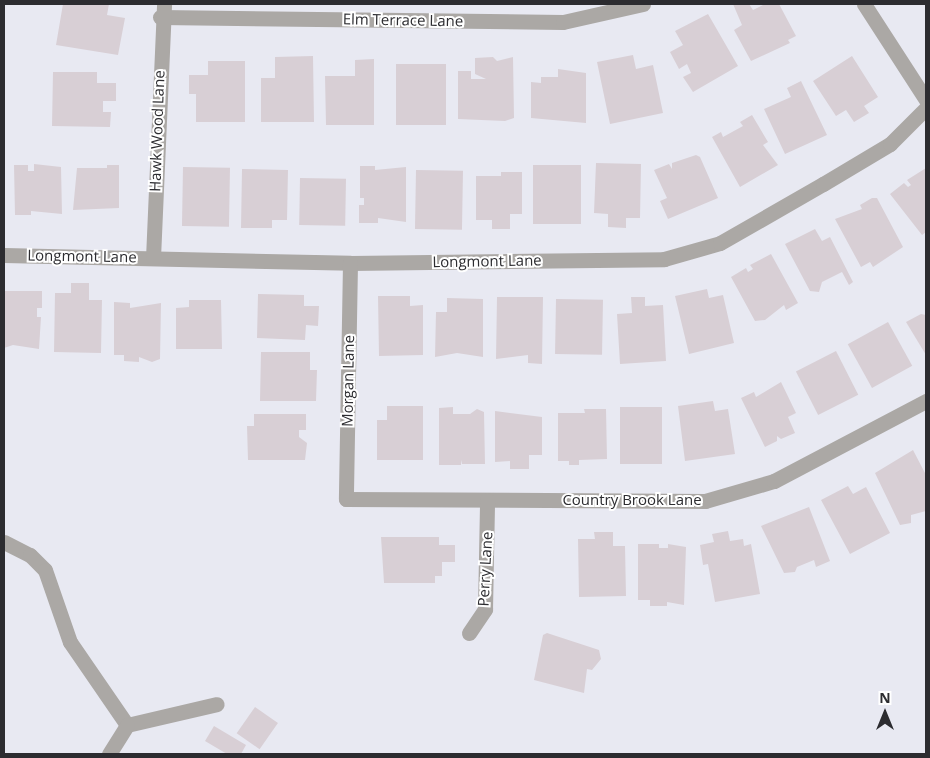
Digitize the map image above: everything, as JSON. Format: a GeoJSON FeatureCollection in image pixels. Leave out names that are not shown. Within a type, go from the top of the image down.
{"type":"FeatureCollection","features":[{"type":"Feature","properties":{"kind":"street","name":"Elm Terrace Lane"},"geometry":{"type":"LineString","coordinates":[[162,11],[563,22],[643,4]]}},
{"type":"Feature","properties":{"kind":"street"},"geometry":{"type":"LineString","coordinates":[[864,4],[926,100]]}},
{"type":"Feature","properties":{"kind":"street","name":"Hawk Wood Lane"},"geometry":{"type":"LineString","coordinates":[[153,258],[162,11]]}},
{"type":"Feature","properties":{"kind":"street","name":"Longmont Lane"},"geometry":{"type":"LineString","coordinates":[[4,255],[350,263],[664,259],[720,243],[823,184],[890,144],[926,108]]}},
{"type":"Feature","properties":{"kind":"street","name":"Morgan Lane"},"geometry":{"type":"LineString","coordinates":[[346,499],[350,263]]}},
{"type":"Feature","properties":{"kind":"street","name":"Country Brook Lane"},"geometry":{"type":"LineString","coordinates":[[346,499],[705,501],[774,482],[926,401]]}},
{"type":"Feature","properties":{"kind":"street","name":"Perry Lane"},"geometry":{"type":"LineString","coordinates":[[468,633],[485,609],[487,500]]}},
{"type":"Feature","properties":{"kind":"street"},"geometry":{"type":"LineString","coordinates":[[4,542],[30,555],[45,570],[70,642],[127,725]]}},
{"type":"Feature","properties":{"kind":"street"},"geometry":{"type":"LineString","coordinates":[[109,754],[127,725],[217,704]]}},
{"type":"Feature","properties":{"kind":"building"},"geometry":{"type":"Polygon","coordinates":[[[63,4],[109,4],[107,15],[125,18],[118,55],[56,45],[63,4]]]}},
{"type":"Feature","properties":{"kind":"building"},"geometry":{"type":"Polygon","coordinates":[[[733,4],[749,4],[753,10],[765,4],[779,4],[796,36],[788,40],[790,43],[751,61],[734,30],[742,25],[733,4]]]}},
{"type":"Feature","properties":{"kind":"building"},"geometry":{"type":"Polygon","coordinates":[[[708,14],[738,66],[693,92],[683,77],[691,73],[687,64],[679,69],[670,52],[683,45],[675,31],[708,14]]]}},
{"type":"Feature","properties":{"kind":"building"},"geometry":{"type":"Polygon","coordinates":[[[633,55],[636,69],[653,65],[663,113],[610,124],[597,62],[633,55]]]}},
{"type":"Feature","properties":{"kind":"building"},"geometry":{"type":"Polygon","coordinates":[[[313,56],[314,122],[261,122],[261,78],[275,78],[275,57],[313,56]]]}},
{"type":"Feature","properties":{"kind":"building"},"geometry":{"type":"Polygon","coordinates":[[[852,56],[878,97],[864,106],[869,113],[854,122],[846,110],[836,116],[813,81],[852,56]]]}},
{"type":"Feature","properties":{"kind":"building"},"geometry":{"type":"Polygon","coordinates":[[[493,57],[497,61],[513,57],[514,118],[505,121],[458,119],[458,71],[471,71],[471,79],[486,79],[475,74],[475,58],[493,57]]]}},
{"type":"Feature","properties":{"kind":"building"},"geometry":{"type":"Polygon","coordinates":[[[374,59],[374,125],[326,125],[325,76],[355,76],[355,60],[374,59]]]}},
{"type":"Feature","properties":{"kind":"building"},"geometry":{"type":"Polygon","coordinates":[[[208,61],[245,61],[245,122],[196,122],[196,94],[189,94],[189,75],[208,75],[208,61]]]}},
{"type":"Feature","properties":{"kind":"building"},"geometry":{"type":"Polygon","coordinates":[[[396,64],[446,64],[446,125],[396,125],[396,64]]]}},
{"type":"Feature","properties":{"kind":"building"},"geometry":{"type":"Polygon","coordinates":[[[558,69],[586,73],[586,123],[531,118],[531,82],[541,83],[541,77],[558,77],[558,69]]]}},
{"type":"Feature","properties":{"kind":"building"},"geometry":{"type":"Polygon","coordinates":[[[53,72],[97,72],[97,83],[116,83],[116,101],[103,101],[103,112],[111,112],[110,127],[52,126],[53,72]]]}},
{"type":"Feature","properties":{"kind":"building"},"geometry":{"type":"Polygon","coordinates":[[[801,81],[827,135],[785,154],[764,109],[791,97],[787,88],[801,81]]]}},
{"type":"Feature","properties":{"kind":"building"},"geometry":{"type":"Polygon","coordinates":[[[752,115],[768,142],[763,145],[778,165],[740,187],[712,137],[721,132],[723,137],[743,126],[740,122],[752,115]]]}},
{"type":"Feature","properties":{"kind":"building"},"geometry":{"type":"Polygon","coordinates":[[[696,155],[700,157],[718,198],[668,219],[660,201],[667,198],[654,170],[669,164],[672,169],[672,163],[696,155]]]}},
{"type":"Feature","properties":{"kind":"building"},"geometry":{"type":"Polygon","coordinates":[[[596,163],[641,164],[640,218],[626,218],[626,228],[608,227],[608,214],[594,213],[596,163]]]}},
{"type":"Feature","properties":{"kind":"building"},"geometry":{"type":"Polygon","coordinates":[[[34,164],[61,167],[62,214],[31,211],[31,215],[15,215],[14,165],[28,165],[28,171],[34,171],[34,164]]]}},
{"type":"Feature","properties":{"kind":"building"},"geometry":{"type":"Polygon","coordinates":[[[107,165],[119,165],[119,208],[73,210],[77,168],[107,168],[107,165]]]}},
{"type":"Feature","properties":{"kind":"building"},"geometry":{"type":"Polygon","coordinates":[[[533,165],[581,165],[581,224],[533,224],[533,165]]]}},
{"type":"Feature","properties":{"kind":"building"},"geometry":{"type":"Polygon","coordinates":[[[360,166],[375,166],[375,170],[406,167],[406,222],[378,218],[378,223],[359,223],[359,205],[364,205],[364,198],[360,198],[360,166]]]}},
{"type":"Feature","properties":{"kind":"building"},"geometry":{"type":"Polygon","coordinates":[[[183,167],[230,168],[229,227],[182,226],[183,167]]]}},
{"type":"Feature","properties":{"kind":"building"},"geometry":{"type":"Polygon","coordinates":[[[926,168],[926,232],[922,235],[890,194],[904,183],[908,187],[911,185],[907,180],[926,168]]]}},
{"type":"Feature","properties":{"kind":"building"},"geometry":{"type":"Polygon","coordinates":[[[242,169],[288,170],[287,220],[272,220],[272,228],[241,228],[242,169]]]}},
{"type":"Feature","properties":{"kind":"building"},"geometry":{"type":"Polygon","coordinates":[[[416,170],[463,171],[462,230],[415,229],[416,170]]]}},
{"type":"Feature","properties":{"kind":"building"},"geometry":{"type":"Polygon","coordinates":[[[501,172],[522,172],[522,214],[510,214],[510,229],[492,229],[492,220],[476,220],[476,176],[501,176],[501,172]]]}},
{"type":"Feature","properties":{"kind":"building"},"geometry":{"type":"Polygon","coordinates":[[[300,178],[346,179],[345,226],[299,225],[300,178]]]}},
{"type":"Feature","properties":{"kind":"building"},"geometry":{"type":"Polygon","coordinates":[[[872,198],[877,198],[903,247],[873,267],[870,262],[861,267],[835,219],[862,209],[860,205],[872,198]]]}},
{"type":"Feature","properties":{"kind":"building"},"geometry":{"type":"Polygon","coordinates":[[[815,229],[822,241],[830,237],[853,282],[849,285],[842,272],[822,282],[819,292],[810,291],[785,244],[815,229]]]}},
{"type":"Feature","properties":{"kind":"building"},"geometry":{"type":"Polygon","coordinates":[[[771,254],[798,303],[786,310],[784,305],[765,320],[755,321],[731,277],[746,268],[748,272],[753,269],[750,265],[771,254]]]}},
{"type":"Feature","properties":{"kind":"building"},"geometry":{"type":"Polygon","coordinates":[[[71,283],[89,283],[89,300],[102,300],[101,353],[54,352],[55,293],[71,293],[71,283]]]}},
{"type":"Feature","properties":{"kind":"building"},"geometry":{"type":"Polygon","coordinates":[[[707,289],[709,298],[723,295],[734,343],[689,354],[675,296],[707,289]]]}},
{"type":"Feature","properties":{"kind":"building"},"geometry":{"type":"Polygon","coordinates":[[[4,291],[42,291],[42,308],[37,308],[37,317],[41,317],[39,349],[13,345],[4,348],[4,291]]]}},
{"type":"Feature","properties":{"kind":"building"},"geometry":{"type":"Polygon","coordinates":[[[258,294],[304,295],[304,306],[319,306],[318,326],[306,325],[305,340],[257,338],[258,294]]]}},
{"type":"Feature","properties":{"kind":"building"},"geometry":{"type":"Polygon","coordinates":[[[378,296],[410,296],[410,306],[423,305],[423,355],[379,356],[378,296]]]}},
{"type":"Feature","properties":{"kind":"building"},"geometry":{"type":"Polygon","coordinates":[[[497,297],[543,297],[542,364],[528,363],[528,355],[496,359],[497,297]]]}},
{"type":"Feature","properties":{"kind":"building"},"geometry":{"type":"Polygon","coordinates":[[[631,297],[645,297],[645,306],[663,305],[666,361],[620,364],[617,314],[632,313],[631,297]]]}},
{"type":"Feature","properties":{"kind":"building"},"geometry":{"type":"Polygon","coordinates":[[[447,298],[483,299],[483,357],[457,353],[435,357],[436,312],[447,312],[447,298]]]}},
{"type":"Feature","properties":{"kind":"building"},"geometry":{"type":"Polygon","coordinates":[[[556,299],[603,300],[602,355],[555,354],[556,299]]]}},
{"type":"Feature","properties":{"kind":"building"},"geometry":{"type":"Polygon","coordinates":[[[189,300],[221,300],[222,349],[176,349],[176,308],[189,307],[189,300]]]}},
{"type":"Feature","properties":{"kind":"building"},"geometry":{"type":"Polygon","coordinates":[[[114,302],[130,303],[130,308],[161,303],[160,359],[152,362],[139,357],[139,362],[124,361],[124,355],[114,355],[114,302]]]}},
{"type":"Feature","properties":{"kind":"building"},"geometry":{"type":"Polygon","coordinates":[[[921,314],[926,315],[926,355],[906,322],[921,314]]]}},
{"type":"Feature","properties":{"kind":"building"},"geometry":{"type":"Polygon","coordinates":[[[888,322],[912,366],[872,388],[848,344],[888,322]]]}},
{"type":"Feature","properties":{"kind":"building"},"geometry":{"type":"Polygon","coordinates":[[[836,351],[858,395],[818,415],[796,371],[836,351]]]}},
{"type":"Feature","properties":{"kind":"building"},"geometry":{"type":"Polygon","coordinates":[[[261,352],[310,352],[310,370],[317,370],[316,401],[260,401],[261,352]]]}},
{"type":"Feature","properties":{"kind":"building"},"geometry":{"type":"Polygon","coordinates":[[[781,382],[796,413],[788,417],[795,433],[781,439],[777,436],[777,441],[765,447],[741,398],[754,392],[756,397],[781,382]]]}},
{"type":"Feature","properties":{"kind":"building"},"geometry":{"type":"Polygon","coordinates":[[[713,401],[715,411],[728,409],[735,454],[685,461],[678,406],[713,401]]]}},
{"type":"Feature","properties":{"kind":"building"},"geometry":{"type":"Polygon","coordinates":[[[387,406],[423,406],[423,460],[377,460],[377,420],[387,420],[387,406]]]}},
{"type":"Feature","properties":{"kind":"building"},"geometry":{"type":"Polygon","coordinates":[[[453,407],[453,414],[470,414],[477,409],[484,412],[485,464],[462,464],[461,460],[461,465],[439,465],[439,408],[453,407]]]}},
{"type":"Feature","properties":{"kind":"building"},"geometry":{"type":"Polygon","coordinates":[[[620,407],[662,407],[662,464],[620,464],[620,407]]]}},
{"type":"Feature","properties":{"kind":"building"},"geometry":{"type":"Polygon","coordinates":[[[584,409],[606,409],[607,459],[579,460],[579,465],[569,465],[569,461],[558,461],[558,413],[585,413],[584,409]]]}},
{"type":"Feature","properties":{"kind":"building"},"geometry":{"type":"Polygon","coordinates":[[[495,411],[542,417],[542,455],[529,455],[529,469],[510,469],[510,461],[495,462],[495,411]]]}},
{"type":"Feature","properties":{"kind":"building"},"geometry":{"type":"Polygon","coordinates":[[[254,414],[306,414],[306,430],[299,430],[299,437],[307,443],[305,460],[248,460],[247,426],[254,426],[254,414]]]}},
{"type":"Feature","properties":{"kind":"building"},"geometry":{"type":"Polygon","coordinates":[[[913,450],[926,475],[926,511],[911,515],[911,523],[900,525],[875,473],[913,450]]]}},
{"type":"Feature","properties":{"kind":"building"},"geometry":{"type":"Polygon","coordinates":[[[848,486],[853,494],[866,487],[890,533],[850,554],[821,500],[848,486]]]}},
{"type":"Feature","properties":{"kind":"building"},"geometry":{"type":"Polygon","coordinates":[[[809,507],[830,561],[816,567],[814,560],[797,567],[795,572],[784,573],[761,526],[809,507]]]}},
{"type":"Feature","properties":{"kind":"building"},"geometry":{"type":"Polygon","coordinates":[[[728,531],[730,541],[743,539],[744,546],[751,544],[760,594],[715,602],[708,564],[703,565],[700,545],[714,542],[712,534],[728,531]]]}},
{"type":"Feature","properties":{"kind":"building"},"geometry":{"type":"Polygon","coordinates":[[[594,532],[613,532],[613,546],[625,546],[626,596],[579,597],[578,539],[595,539],[594,532]]]}},
{"type":"Feature","properties":{"kind":"building"},"geometry":{"type":"Polygon","coordinates":[[[381,537],[439,537],[439,545],[455,545],[455,562],[442,562],[442,576],[435,576],[435,583],[384,583],[381,537]]]}},
{"type":"Feature","properties":{"kind":"building"},"geometry":{"type":"Polygon","coordinates":[[[638,544],[659,544],[659,548],[668,548],[668,544],[686,547],[684,605],[667,602],[667,606],[650,606],[650,600],[638,600],[638,544]]]}},
{"type":"Feature","properties":{"kind":"building"},"geometry":{"type":"Polygon","coordinates":[[[547,633],[599,650],[601,659],[592,670],[587,669],[584,693],[534,680],[543,635],[547,633]]]}},
{"type":"Feature","properties":{"kind":"building"},"geometry":{"type":"Polygon","coordinates":[[[255,707],[278,723],[260,749],[237,733],[255,707]]]}},
{"type":"Feature","properties":{"kind":"building"},"geometry":{"type":"Polygon","coordinates":[[[214,726],[246,745],[241,754],[227,754],[205,741],[214,726]]]}}]}
